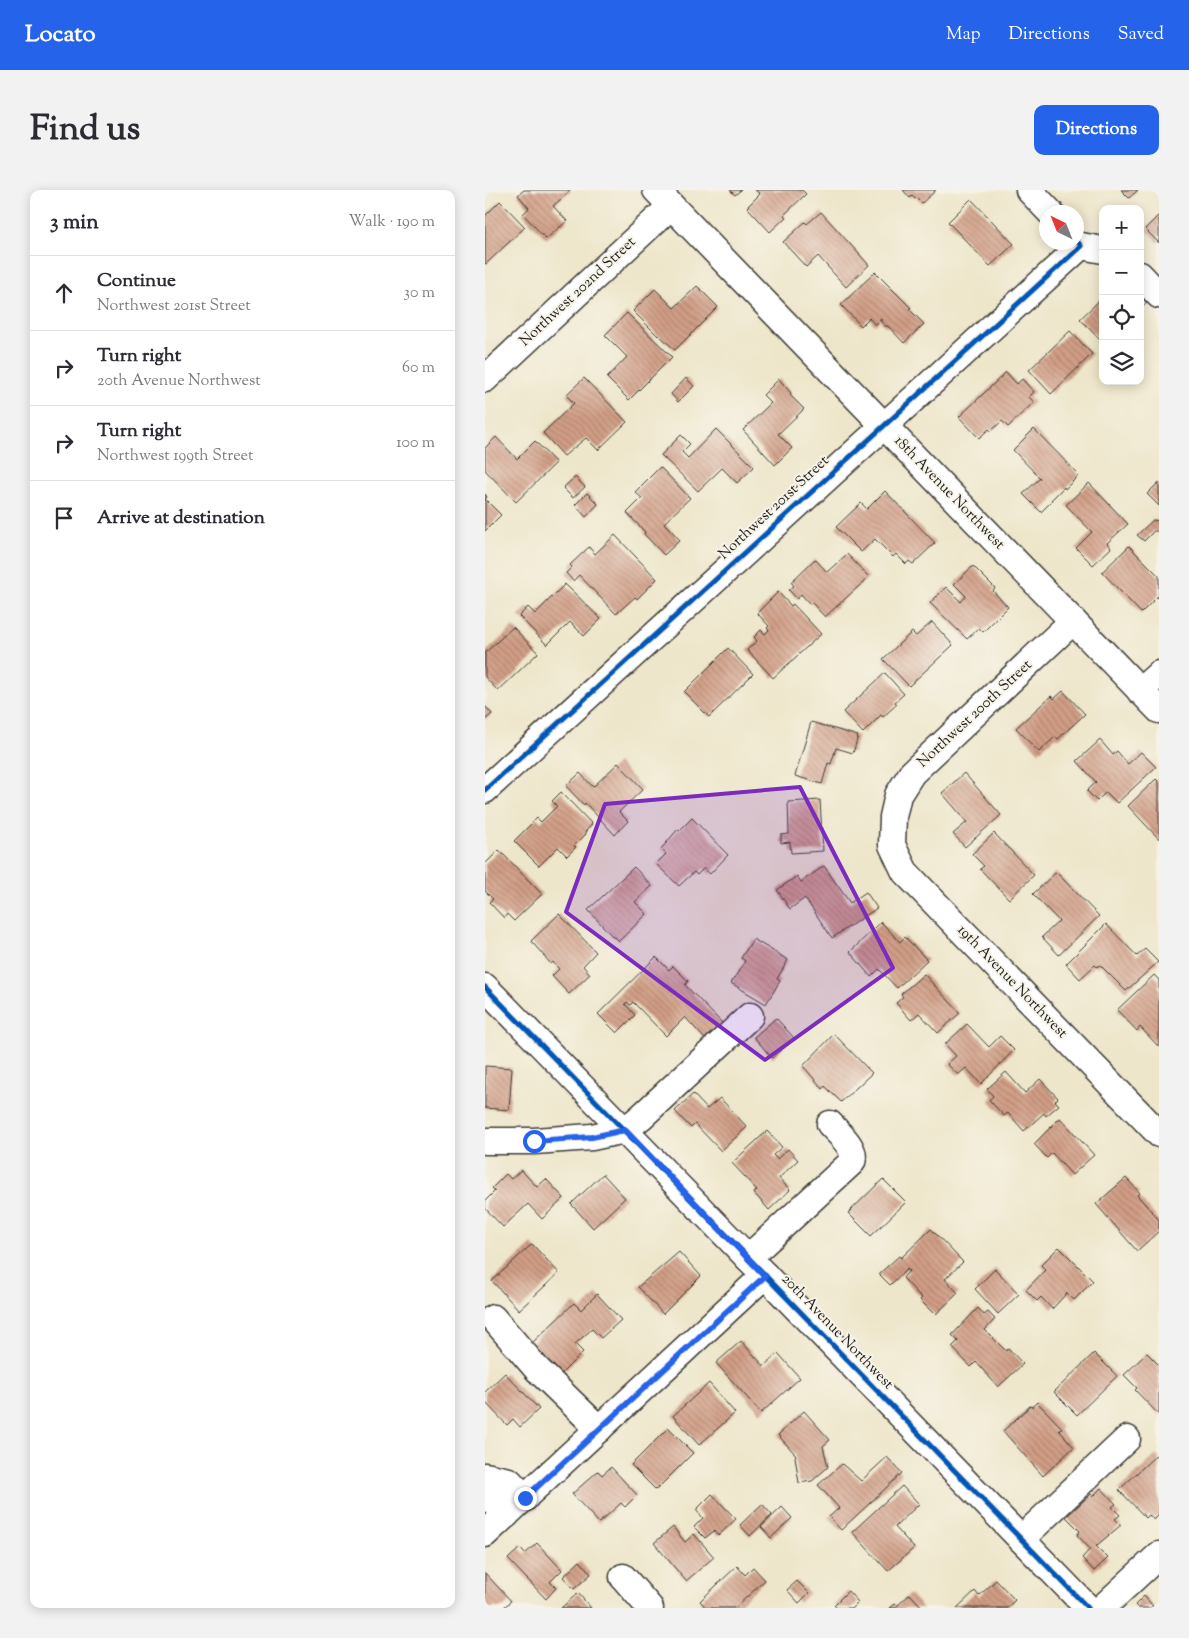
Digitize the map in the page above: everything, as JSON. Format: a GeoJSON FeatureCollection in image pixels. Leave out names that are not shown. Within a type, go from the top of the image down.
{"type":"FeatureCollection","features":[{"type":"Feature","properties":{"kind":"street"},"geometry":{"type":"LineString","coordinates":[[1029,190],[1043,205]]}},
{"type":"Feature","properties":{"kind":"street","name":"Northwest 202nd Street"},"geometry":{"type":"LineString","coordinates":[[485,378],[664,198]]}},
{"type":"Feature","properties":{"kind":"street","name":"18th Avenue Northwest"},"geometry":{"type":"LineString","coordinates":[[664,198],[1073,621],[1150,682],[1159,710]]}},
{"type":"Feature","properties":{"kind":"street","name":"Northwest 201st Street"},"geometry":{"type":"LineString","coordinates":[[485,790],[883,425],[1087,245]]}},
{"type":"Feature","properties":{"kind":"street"},"geometry":{"type":"LineString","coordinates":[[1144,279],[1159,295]]}},
{"type":"Feature","properties":{"kind":"street","name":"Northwest 200th Street"},"geometry":{"type":"LineString","coordinates":[[893,817],[898,795],[912,774],[1073,621]]}},
{"type":"Feature","properties":{"kind":"street","name":"19th Avenue Northwest"},"geometry":{"type":"LineString","coordinates":[[893,817],[893,845],[905,872],[1159,1134]]}},
{"type":"Feature","properties":{"kind":"street","name":"20th Avenue Northwest"},"geometry":{"type":"LineString","coordinates":[[485,987],[1088,1608]]}},
{"type":"Feature","properties":{"kind":"street"},"geometry":{"type":"LineString","coordinates":[[485,1141],[534,1141],[582,1138],[625,1130],[750,1016]]}},
{"type":"Feature","properties":{"kind":"street"},"geometry":{"type":"LineString","coordinates":[[492,1523],[525,1498],[599,1429],[757,1267],[852,1162],[854,1157],[853,1150],[830,1124]]}},
{"type":"Feature","properties":{"kind":"street"},"geometry":{"type":"LineString","coordinates":[[493,1318],[537,1369],[599,1429]]}},
{"type":"Feature","properties":{"kind":"street"},"geometry":{"type":"LineString","coordinates":[[1021,1539],[1127,1439]]}},
{"type":"Feature","properties":{"kind":"street"},"geometry":{"type":"LineString","coordinates":[[492,1523],[490,1496],[485,1476],[509,1481],[525,1498]]}},
{"type":"Feature","properties":{"kind":"street"},"geometry":{"type":"LineString","coordinates":[[1102,1608],[1159,1555]]}},
{"type":"Feature","properties":{"kind":"street"},"geometry":{"type":"LineString","coordinates":[[623,1577],[650,1608]]}},
{"type":"Feature","properties":{"kind":"highlighted area"},"geometry":{"type":"Polygon","coordinates":[[[800,787],[893,968],[765,1060],[566,912],[605,804],[800,787]]]}},
{"type":"Feature","properties":{"kind":"building"},"geometry":{"type":"Polygon","coordinates":[[[524,190],[571,190],[553,206],[567,221],[546,239],[523,214],[529,208],[518,195],[524,190]]]}},
{"type":"Feature","properties":{"kind":"building"},"geometry":{"type":"Polygon","coordinates":[[[730,190],[741,190],[735,195],[730,190]]]}},
{"type":"Feature","properties":{"kind":"building"},"geometry":{"type":"Polygon","coordinates":[[[755,190],[802,190],[806,194],[784,215],[786,217],[770,232],[747,207],[760,194],[755,190]]]}},
{"type":"Feature","properties":{"kind":"building"},"geometry":{"type":"Polygon","coordinates":[[[903,190],[936,190],[922,203],[916,197],[915,199],[912,196],[910,198],[903,190]]]}},
{"type":"Feature","properties":{"kind":"building"},"geometry":{"type":"Polygon","coordinates":[[[1121,190],[1138,190],[1129,198],[1121,190]]]}},
{"type":"Feature","properties":{"kind":"building"},"geometry":{"type":"Polygon","coordinates":[[[971,199],[1014,244],[990,266],[948,222],[971,199]]]}},
{"type":"Feature","properties":{"kind":"building"},"geometry":{"type":"Polygon","coordinates":[[[500,201],[525,227],[486,264],[485,216],[500,201]]]}},
{"type":"Feature","properties":{"kind":"building"},"geometry":{"type":"Polygon","coordinates":[[[821,212],[869,265],[846,287],[818,256],[806,267],[783,242],[805,222],[807,224],[821,212]]]}},
{"type":"Feature","properties":{"kind":"building"},"geometry":{"type":"Polygon","coordinates":[[[1159,215],[1159,243],[1145,229],[1159,215]]]}},
{"type":"Feature","properties":{"kind":"building"},"geometry":{"type":"Polygon","coordinates":[[[875,272],[911,308],[909,309],[924,324],[904,343],[888,326],[881,322],[881,319],[875,325],[869,318],[861,326],[841,305],[875,272]]]}},
{"type":"Feature","properties":{"kind":"building"},"geometry":{"type":"Polygon","coordinates":[[[697,286],[718,307],[675,350],[633,311],[655,289],[674,308],[697,286]]]}},
{"type":"Feature","properties":{"kind":"building"},"geometry":{"type":"Polygon","coordinates":[[[1099,301],[1099,339],[1080,319],[1099,301]]]}},
{"type":"Feature","properties":{"kind":"building"},"geometry":{"type":"Polygon","coordinates":[[[627,313],[672,357],[629,400],[607,378],[627,357],[605,335],[627,313]]]}},
{"type":"Feature","properties":{"kind":"building"},"geometry":{"type":"Polygon","coordinates":[[[1070,331],[1092,354],[1051,394],[1029,370],[1070,331]]]}},
{"type":"Feature","properties":{"kind":"building"},"geometry":{"type":"Polygon","coordinates":[[[1006,372],[1017,384],[1022,379],[1034,392],[1029,397],[1034,402],[1008,427],[1002,421],[991,431],[989,429],[979,438],[959,417],[1006,372]]]}},
{"type":"Feature","properties":{"kind":"building"},"geometry":{"type":"Polygon","coordinates":[[[584,378],[627,422],[598,450],[586,438],[564,456],[543,433],[574,403],[566,395],[584,378]]]}},
{"type":"Feature","properties":{"kind":"building"},"geometry":{"type":"Polygon","coordinates":[[[686,378],[694,386],[678,402],[671,394],[686,378]]]}},
{"type":"Feature","properties":{"kind":"building"},"geometry":{"type":"Polygon","coordinates":[[[779,379],[791,393],[790,395],[804,409],[778,434],[792,448],[775,465],[743,430],[771,403],[763,395],[779,379]]]}},
{"type":"Feature","properties":{"kind":"building"},"geometry":{"type":"Polygon","coordinates":[[[716,429],[754,467],[737,483],[722,468],[698,491],[661,455],[681,435],[690,444],[682,452],[688,458],[716,429]]]}},
{"type":"Feature","properties":{"kind":"building"},"geometry":{"type":"Polygon","coordinates":[[[1034,429],[1079,475],[1065,489],[1064,487],[1041,512],[1023,494],[1040,478],[1013,450],[1034,429]]]}},
{"type":"Feature","properties":{"kind":"building"},"geometry":{"type":"Polygon","coordinates":[[[496,437],[517,459],[535,441],[556,463],[516,502],[485,470],[485,448],[496,437]]]}},
{"type":"Feature","properties":{"kind":"building"},"geometry":{"type":"Polygon","coordinates":[[[660,467],[690,498],[664,523],[680,540],[664,555],[627,513],[642,498],[635,492],[660,467]]]}},
{"type":"Feature","properties":{"kind":"building"},"geometry":{"type":"Polygon","coordinates":[[[575,477],[585,487],[573,498],[563,488],[575,477]]]}},
{"type":"Feature","properties":{"kind":"building"},"geometry":{"type":"Polygon","coordinates":[[[1159,482],[1159,506],[1147,494],[1159,482]]]}},
{"type":"Feature","properties":{"kind":"building"},"geometry":{"type":"Polygon","coordinates":[[[1089,483],[1128,524],[1107,543],[1111,548],[1093,565],[1076,548],[1092,532],[1066,505],[1089,483]]]}},
{"type":"Feature","properties":{"kind":"building"},"geometry":{"type":"Polygon","coordinates":[[[885,491],[935,543],[913,564],[909,561],[906,564],[896,554],[893,557],[875,539],[861,552],[836,527],[861,503],[867,509],[885,491]]]}},
{"type":"Feature","properties":{"kind":"building"},"geometry":{"type":"Polygon","coordinates":[[[587,493],[598,504],[586,517],[575,505],[587,493]]]}},
{"type":"Feature","properties":{"kind":"building"},"geometry":{"type":"Polygon","coordinates":[[[485,499],[501,515],[485,531],[485,499]]]}},
{"type":"Feature","properties":{"kind":"building"},"geometry":{"type":"Polygon","coordinates":[[[1153,520],[1159,521],[1159,531],[1154,531],[1144,541],[1137,535],[1153,520]]]}},
{"type":"Feature","properties":{"kind":"building"},"geometry":{"type":"Polygon","coordinates":[[[615,535],[657,579],[637,599],[635,597],[616,614],[579,575],[573,581],[566,573],[572,567],[570,565],[589,547],[595,554],[615,535]]]}},
{"type":"Feature","properties":{"kind":"building"},"geometry":{"type":"Polygon","coordinates":[[[1129,546],[1159,576],[1159,595],[1141,613],[1102,572],[1129,546]]]}},
{"type":"Feature","properties":{"kind":"building"},"geometry":{"type":"Polygon","coordinates":[[[847,554],[869,577],[825,617],[801,594],[797,599],[789,590],[794,586],[791,582],[815,559],[827,572],[847,554]]]}},
{"type":"Feature","properties":{"kind":"building"},"geometry":{"type":"Polygon","coordinates":[[[973,566],[995,588],[993,591],[1008,607],[983,632],[979,628],[967,639],[930,603],[946,587],[961,602],[966,596],[954,584],[973,566]]]}},
{"type":"Feature","properties":{"kind":"building"},"geometry":{"type":"Polygon","coordinates":[[[565,584],[601,619],[584,636],[570,622],[547,645],[519,616],[528,607],[535,614],[565,584]]]}},
{"type":"Feature","properties":{"kind":"building"},"geometry":{"type":"Polygon","coordinates":[[[778,592],[791,606],[793,604],[821,634],[773,678],[747,650],[757,641],[754,637],[761,630],[765,634],[769,630],[767,628],[769,626],[757,613],[778,592]]]}},
{"type":"Feature","properties":{"kind":"building"},"geometry":{"type":"Polygon","coordinates":[[[932,622],[953,645],[909,686],[883,659],[912,632],[916,636],[932,622]]]}},
{"type":"Feature","properties":{"kind":"building"},"geometry":{"type":"Polygon","coordinates":[[[513,627],[538,653],[498,691],[485,677],[485,653],[513,627]]]}},
{"type":"Feature","properties":{"kind":"building"},"geometry":{"type":"Polygon","coordinates":[[[728,648],[753,674],[709,717],[684,692],[728,648]]]}},
{"type":"Feature","properties":{"kind":"building"},"geometry":{"type":"Polygon","coordinates":[[[885,673],[904,694],[895,702],[897,704],[883,717],[881,715],[863,733],[843,712],[885,673]]]}},
{"type":"Feature","properties":{"kind":"building"},"geometry":{"type":"Polygon","coordinates":[[[1063,691],[1085,714],[1058,739],[1055,737],[1039,752],[1016,728],[1051,696],[1054,699],[1063,691]]]}},
{"type":"Feature","properties":{"kind":"building"},"geometry":{"type":"Polygon","coordinates":[[[485,706],[492,714],[485,720],[485,706]]]}},
{"type":"Feature","properties":{"kind":"building"},"geometry":{"type":"Polygon","coordinates":[[[811,722],[858,736],[853,753],[836,748],[831,764],[828,763],[822,784],[795,776],[811,722]]]}},
{"type":"Feature","properties":{"kind":"building"},"geometry":{"type":"Polygon","coordinates":[[[1100,740],[1113,755],[1117,751],[1128,764],[1141,752],[1156,767],[1117,803],[1106,792],[1097,801],[1087,791],[1096,782],[1077,761],[1100,740]]]}},
{"type":"Feature","properties":{"kind":"building"},"geometry":{"type":"Polygon","coordinates":[[[618,763],[643,789],[619,812],[628,821],[615,835],[566,786],[580,773],[593,787],[618,763]]]}},
{"type":"Feature","properties":{"kind":"building"},"geometry":{"type":"Polygon","coordinates":[[[964,773],[1001,815],[965,847],[953,834],[967,822],[942,793],[964,773]]]}},
{"type":"Feature","properties":{"kind":"building"},"geometry":{"type":"Polygon","coordinates":[[[1156,779],[1159,782],[1159,839],[1128,806],[1156,779]]]}},
{"type":"Feature","properties":{"kind":"building"},"geometry":{"type":"Polygon","coordinates":[[[561,792],[592,824],[585,832],[586,834],[574,846],[576,847],[567,856],[558,847],[539,866],[514,841],[537,818],[541,822],[557,806],[552,801],[561,792]]]}},
{"type":"Feature","properties":{"kind":"building"},"geometry":{"type":"Polygon","coordinates":[[[820,800],[823,851],[791,853],[790,842],[781,843],[781,835],[789,834],[788,802],[820,800]]]}},
{"type":"Feature","properties":{"kind":"building"},"geometry":{"type":"Polygon","coordinates":[[[692,818],[728,855],[710,874],[704,868],[697,875],[694,872],[679,886],[656,864],[666,854],[661,849],[678,829],[679,831],[692,818]]]}},
{"type":"Feature","properties":{"kind":"building"},"geometry":{"type":"Polygon","coordinates":[[[994,833],[1034,875],[1009,899],[980,869],[984,866],[972,854],[994,833]]]}},
{"type":"Feature","properties":{"kind":"building"},"geometry":{"type":"Polygon","coordinates":[[[499,850],[542,894],[514,921],[507,914],[504,918],[489,902],[493,899],[485,891],[485,864],[499,850]]]}},
{"type":"Feature","properties":{"kind":"building"},"geometry":{"type":"Polygon","coordinates":[[[824,866],[850,903],[866,892],[877,908],[832,938],[805,898],[790,909],[777,890],[797,876],[801,882],[824,866]]]}},
{"type":"Feature","properties":{"kind":"building"},"geometry":{"type":"Polygon","coordinates":[[[634,867],[652,886],[635,902],[647,914],[619,941],[588,910],[634,867]]]}},
{"type":"Feature","properties":{"kind":"building"},"geometry":{"type":"Polygon","coordinates":[[[1056,872],[1099,916],[1059,955],[1042,937],[1059,921],[1033,894],[1056,872]]]}},
{"type":"Feature","properties":{"kind":"building"},"geometry":{"type":"Polygon","coordinates":[[[559,914],[596,952],[583,966],[590,974],[569,994],[552,976],[559,969],[553,962],[551,964],[531,941],[559,914]]]}},
{"type":"Feature","properties":{"kind":"building"},"geometry":{"type":"Polygon","coordinates":[[[881,922],[900,942],[905,937],[927,960],[897,988],[879,969],[871,977],[850,952],[881,922]]]}},
{"type":"Feature","properties":{"kind":"building"},"geometry":{"type":"Polygon","coordinates":[[[1106,924],[1137,956],[1145,949],[1158,962],[1126,991],[1100,965],[1097,967],[1095,965],[1080,979],[1066,964],[1106,924]]]}},
{"type":"Feature","properties":{"kind":"building"},"geometry":{"type":"Polygon","coordinates":[[[753,939],[788,960],[777,979],[780,981],[766,1004],[731,983],[745,961],[741,958],[753,939]]]}},
{"type":"Feature","properties":{"kind":"building"},"geometry":{"type":"Polygon","coordinates":[[[656,957],[669,970],[673,966],[688,981],[685,985],[722,1023],[705,1039],[685,1017],[666,1036],[633,1002],[630,1005],[627,1002],[625,1004],[635,1015],[617,1033],[598,1014],[656,957]]]}},
{"type":"Feature","properties":{"kind":"building"},"geometry":{"type":"Polygon","coordinates":[[[924,974],[960,1013],[938,1033],[919,1013],[911,1020],[896,1003],[903,997],[901,994],[924,974]]]}},
{"type":"Feature","properties":{"kind":"building"},"geometry":{"type":"Polygon","coordinates":[[[1154,975],[1159,980],[1159,1047],[1140,1027],[1137,1031],[1117,1010],[1154,975]]]}},
{"type":"Feature","properties":{"kind":"building"},"geometry":{"type":"Polygon","coordinates":[[[776,1018],[794,1038],[772,1058],[754,1037],[776,1018]]]}},
{"type":"Feature","properties":{"kind":"building"},"geometry":{"type":"Polygon","coordinates":[[[967,1024],[989,1047],[1000,1036],[1014,1050],[981,1084],[966,1068],[958,1075],[947,1064],[956,1056],[945,1044],[967,1024]]]}},
{"type":"Feature","properties":{"kind":"building"},"geometry":{"type":"Polygon","coordinates":[[[834,1034],[872,1073],[841,1102],[825,1086],[823,1089],[803,1066],[834,1034]]]}},
{"type":"Feature","properties":{"kind":"building"},"geometry":{"type":"Polygon","coordinates":[[[485,1066],[512,1068],[509,1110],[485,1108],[485,1066]]]}},
{"type":"Feature","properties":{"kind":"building"},"geometry":{"type":"Polygon","coordinates":[[[1006,1072],[1025,1093],[1040,1079],[1058,1098],[1055,1101],[1059,1105],[1046,1116],[1044,1113],[1024,1131],[1008,1113],[1004,1116],[989,1100],[993,1096],[987,1089],[1006,1072]]]}},
{"type":"Feature","properties":{"kind":"building"},"geometry":{"type":"Polygon","coordinates":[[[693,1094],[707,1109],[720,1098],[747,1127],[721,1151],[695,1124],[691,1128],[675,1111],[693,1094]]]}},
{"type":"Feature","properties":{"kind":"building"},"geometry":{"type":"Polygon","coordinates":[[[1060,1118],[1094,1155],[1072,1175],[1052,1153],[1047,1158],[1034,1144],[1060,1118]]]}},
{"type":"Feature","properties":{"kind":"building"},"geometry":{"type":"Polygon","coordinates":[[[767,1131],[782,1147],[773,1155],[777,1159],[788,1149],[798,1160],[779,1178],[790,1190],[769,1210],[754,1193],[757,1190],[732,1163],[767,1131]]]}},
{"type":"Feature","properties":{"kind":"building"},"geometry":{"type":"Polygon","coordinates":[[[521,1170],[537,1187],[546,1179],[564,1198],[542,1219],[528,1204],[503,1227],[485,1208],[485,1201],[495,1191],[492,1188],[506,1174],[511,1179],[521,1170]]]}},
{"type":"Feature","properties":{"kind":"building"},"geometry":{"type":"Polygon","coordinates":[[[603,1174],[625,1198],[593,1228],[571,1204],[603,1174]]]}},
{"type":"Feature","properties":{"kind":"building"},"geometry":{"type":"Polygon","coordinates":[[[1126,1178],[1140,1193],[1137,1195],[1159,1220],[1159,1231],[1137,1251],[1096,1204],[1126,1178]]]}},
{"type":"Feature","properties":{"kind":"building"},"geometry":{"type":"Polygon","coordinates":[[[883,1179],[906,1202],[871,1236],[848,1213],[883,1179]]]}},
{"type":"Feature","properties":{"kind":"building"},"geometry":{"type":"Polygon","coordinates":[[[931,1229],[963,1262],[945,1279],[958,1293],[935,1315],[920,1300],[922,1298],[903,1278],[909,1271],[907,1269],[890,1285],[879,1274],[899,1256],[901,1258],[931,1229]]]}},
{"type":"Feature","properties":{"kind":"building"},"geometry":{"type":"Polygon","coordinates":[[[532,1244],[559,1273],[519,1310],[492,1281],[532,1244]]]}},
{"type":"Feature","properties":{"kind":"building"},"geometry":{"type":"Polygon","coordinates":[[[1059,1247],[1093,1281],[1074,1300],[1067,1293],[1052,1309],[1041,1297],[1037,1301],[1026,1290],[1045,1270],[1041,1265],[1059,1247]]]}},
{"type":"Feature","properties":{"kind":"building"},"geometry":{"type":"Polygon","coordinates":[[[679,1252],[701,1276],[663,1314],[638,1287],[679,1252]]]}},
{"type":"Feature","properties":{"kind":"building"},"geometry":{"type":"Polygon","coordinates":[[[995,1269],[1019,1294],[998,1314],[975,1289],[995,1269]]]}},
{"type":"Feature","properties":{"kind":"building"},"geometry":{"type":"Polygon","coordinates":[[[597,1294],[621,1320],[601,1338],[592,1329],[575,1344],[583,1352],[561,1374],[532,1343],[574,1303],[581,1310],[597,1294]]]}},
{"type":"Feature","properties":{"kind":"building"},"geometry":{"type":"Polygon","coordinates":[[[978,1308],[984,1315],[988,1312],[995,1319],[985,1330],[1006,1351],[1008,1348],[1023,1364],[998,1387],[976,1362],[971,1367],[952,1347],[958,1341],[952,1335],[978,1308]]]}},
{"type":"Feature","properties":{"kind":"building"},"geometry":{"type":"Polygon","coordinates":[[[741,1341],[764,1366],[778,1353],[800,1378],[761,1413],[716,1363],[741,1341]]]}},
{"type":"Feature","properties":{"kind":"building"},"geometry":{"type":"Polygon","coordinates":[[[1094,1353],[1117,1376],[1077,1415],[1054,1392],[1094,1353]]]}},
{"type":"Feature","properties":{"kind":"building"},"geometry":{"type":"Polygon","coordinates":[[[1147,1353],[1159,1365],[1159,1415],[1135,1390],[1137,1388],[1124,1375],[1147,1353]]]}},
{"type":"Feature","properties":{"kind":"building"},"geometry":{"type":"Polygon","coordinates":[[[505,1373],[539,1409],[520,1427],[513,1419],[507,1425],[485,1402],[485,1392],[505,1373]]]}},
{"type":"Feature","properties":{"kind":"building"},"geometry":{"type":"Polygon","coordinates":[[[709,1383],[735,1413],[699,1445],[673,1416],[709,1383]]]}},
{"type":"Feature","properties":{"kind":"building"},"geometry":{"type":"Polygon","coordinates":[[[1037,1402],[1062,1428],[1059,1430],[1074,1447],[1043,1476],[1003,1431],[1037,1402]]]}},
{"type":"Feature","properties":{"kind":"building"},"geometry":{"type":"Polygon","coordinates":[[[804,1411],[830,1440],[823,1446],[828,1467],[812,1481],[799,1483],[796,1455],[778,1435],[804,1411]]]}},
{"type":"Feature","properties":{"kind":"building"},"geometry":{"type":"Polygon","coordinates":[[[668,1428],[693,1453],[656,1490],[631,1465],[668,1428]]]}},
{"type":"Feature","properties":{"kind":"building"},"geometry":{"type":"Polygon","coordinates":[[[1156,1455],[1159,1458],[1159,1515],[1154,1520],[1149,1515],[1146,1518],[1119,1490],[1156,1455]]]}},
{"type":"Feature","properties":{"kind":"building"},"geometry":{"type":"Polygon","coordinates":[[[887,1457],[902,1473],[841,1530],[829,1517],[839,1508],[818,1485],[842,1464],[861,1481],[887,1457]]]}},
{"type":"Feature","properties":{"kind":"building"},"geometry":{"type":"Polygon","coordinates":[[[611,1467],[637,1495],[625,1507],[621,1503],[599,1523],[572,1494],[598,1471],[602,1475],[611,1467]]]}},
{"type":"Feature","properties":{"kind":"building"},"geometry":{"type":"Polygon","coordinates":[[[902,1486],[919,1504],[895,1527],[914,1548],[888,1571],[852,1532],[902,1486]]]}},
{"type":"Feature","properties":{"kind":"building"},"geometry":{"type":"Polygon","coordinates":[[[1101,1488],[1116,1504],[1112,1507],[1120,1515],[1115,1519],[1121,1525],[1096,1546],[1108,1558],[1094,1571],[1082,1558],[1090,1549],[1077,1535],[1080,1531],[1066,1517],[1091,1494],[1093,1496],[1101,1488]]]}},
{"type":"Feature","properties":{"kind":"building"},"geometry":{"type":"Polygon","coordinates":[[[712,1494],[736,1519],[718,1536],[714,1531],[705,1538],[694,1527],[703,1518],[696,1510],[712,1494]]]}},
{"type":"Feature","properties":{"kind":"building"},"geometry":{"type":"Polygon","coordinates":[[[762,1504],[772,1515],[750,1536],[740,1525],[762,1504]]]}},
{"type":"Feature","properties":{"kind":"building"},"geometry":{"type":"Polygon","coordinates":[[[782,1507],[792,1518],[771,1538],[761,1527],[782,1507]]]}},
{"type":"Feature","properties":{"kind":"building"},"geometry":{"type":"Polygon","coordinates":[[[673,1527],[685,1542],[694,1534],[714,1557],[686,1581],[654,1543],[673,1527]]]}},
{"type":"Feature","properties":{"kind":"building"},"geometry":{"type":"Polygon","coordinates":[[[537,1543],[562,1570],[550,1582],[556,1588],[546,1599],[508,1559],[520,1548],[525,1554],[537,1543]]]}},
{"type":"Feature","properties":{"kind":"building"},"geometry":{"type":"Polygon","coordinates":[[[580,1561],[591,1574],[574,1589],[563,1577],[580,1561]]]}},
{"type":"Feature","properties":{"kind":"building"},"geometry":{"type":"Polygon","coordinates":[[[737,1566],[745,1575],[753,1567],[765,1580],[735,1608],[706,1608],[700,1601],[737,1566]]]}},
{"type":"Feature","properties":{"kind":"building"},"geometry":{"type":"Polygon","coordinates":[[[485,1573],[511,1601],[503,1608],[485,1608],[485,1573]]]}},
{"type":"Feature","properties":{"kind":"building"},"geometry":{"type":"Polygon","coordinates":[[[996,1580],[1015,1600],[1007,1608],[957,1608],[975,1591],[979,1596],[996,1580]]]}},
{"type":"Feature","properties":{"kind":"building"},"geometry":{"type":"Polygon","coordinates":[[[797,1581],[809,1593],[799,1603],[787,1590],[797,1581]]]}},
{"type":"Feature","properties":{"kind":"building"},"geometry":{"type":"Polygon","coordinates":[[[848,1591],[858,1602],[852,1608],[837,1608],[834,1605],[848,1591]]]}},
{"type":"Feature","properties":{"kind":"building"},"geometry":{"type":"Polygon","coordinates":[[[578,1593],[591,1608],[561,1608],[578,1593]]]}},
{"type":"Feature","properties":{"kind":"building"},"geometry":{"type":"Polygon","coordinates":[[[910,1594],[923,1608],[890,1608],[895,1604],[897,1606],[910,1594]]]}},
{"type":"Feature","properties":{"kind":"building"},"geometry":{"type":"Polygon","coordinates":[[[1144,1596],[1153,1606],[1150,1608],[1138,1608],[1135,1605],[1144,1596]]]}},
{"type":"Feature","properties":{"kind":"cycle path"},"geometry":{"type":"LineString","coordinates":[[485,790],[1077,250]]}},
{"type":"Feature","properties":{"kind":"cycle path"},"geometry":{"type":"LineString","coordinates":[[485,987],[1088,1608]]}},
{"type":"Feature","properties":{"kind":"route"},"geometry":{"type":"LineString","coordinates":[[525,1498],[765,1276],[625,1130],[592,1137],[534,1141]]}}]}
